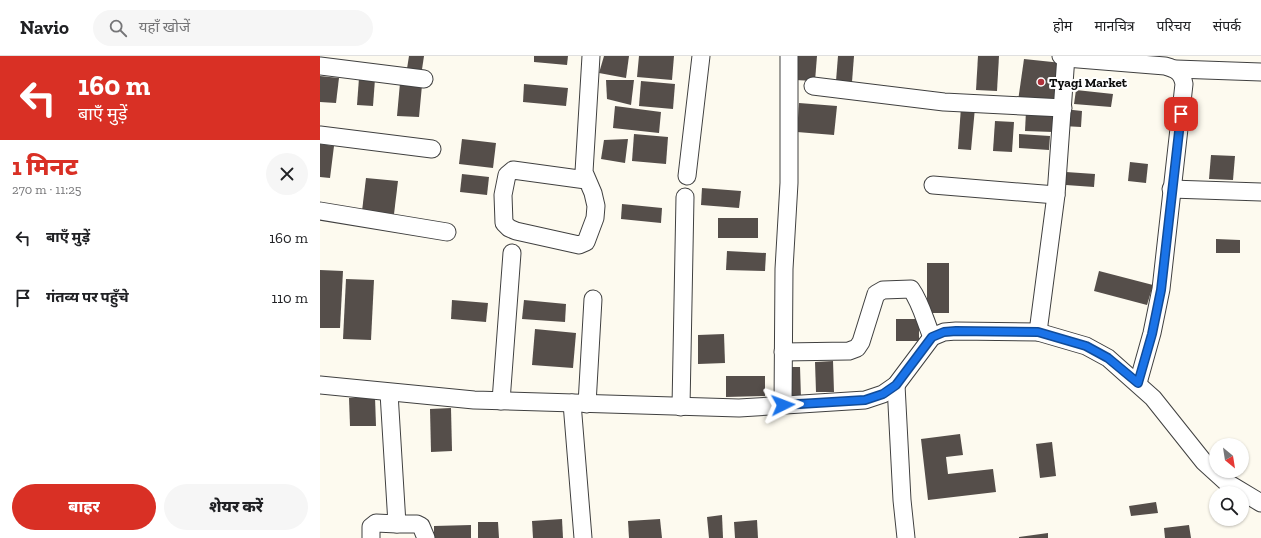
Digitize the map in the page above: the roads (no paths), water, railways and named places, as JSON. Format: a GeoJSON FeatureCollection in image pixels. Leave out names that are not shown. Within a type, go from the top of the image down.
{"type":"FeatureCollection","features":[{"type":"Feature","properties":{"kind":"street"},"geometry":{"type":"LineString","coordinates":[[586,180],[513,170],[507,175],[503,195],[504,223],[509,228],[522,233],[579,245],[586,242],[595,218],[596,206],[593,193],[586,180],[584,172],[591,56]]}},
{"type":"Feature","properties":{"kind":"street"},"geometry":{"type":"LineString","coordinates":[[687,176],[701,56]]}},
{"type":"Feature","properties":{"kind":"street"},"geometry":{"type":"LineString","coordinates":[[783,405],[784,269],[789,183],[789,56]]}},
{"type":"Feature","properties":{"kind":"street"},"geometry":{"type":"LineString","coordinates":[[1038,332],[1056,195],[1063,108],[1065,57],[1165,66],[1176,69],[1261,72]]}},
{"type":"Feature","properties":{"kind":"street"},"geometry":{"type":"LineString","coordinates":[[328,63],[424,78]]}},
{"type":"Feature","properties":{"kind":"street"},"geometry":{"type":"LineString","coordinates":[[1138,383],[1152,334],[1161,290],[1171,189],[1184,84],[1181,73],[1176,69]]}},
{"type":"Feature","properties":{"kind":"street"},"geometry":{"type":"LineString","coordinates":[[813,86],[944,102],[1063,108]]}},
{"type":"Feature","properties":{"kind":"street"},"geometry":{"type":"LineString","coordinates":[[320,135],[432,149]]}},
{"type":"Feature","properties":{"kind":"street"},"geometry":{"type":"LineString","coordinates":[[933,184],[1056,195]]}},
{"type":"Feature","properties":{"kind":"street"},"geometry":{"type":"LineString","coordinates":[[1171,189],[1261,192]]}},
{"type":"Feature","properties":{"kind":"street"},"geometry":{"type":"LineString","coordinates":[[681,407],[685,197]]}},
{"type":"Feature","properties":{"kind":"street"},"geometry":{"type":"LineString","coordinates":[[320,211],[447,232]]}},
{"type":"Feature","properties":{"kind":"street"},"geometry":{"type":"LineString","coordinates":[[501,401],[512,253]]}},
{"type":"Feature","properties":{"kind":"street"},"geometry":{"type":"LineString","coordinates":[[783,352],[849,351],[857,348],[861,342],[876,294],[883,290],[911,289],[916,297],[923,318],[932,337]]}},
{"type":"Feature","properties":{"kind":"street"},"geometry":{"type":"LineString","coordinates":[[583,538],[579,404],[593,299]]}},
{"type":"Feature","properties":{"kind":"street"},"geometry":{"type":"LineString","coordinates":[[320,385],[389,393],[501,401],[681,407],[739,408],[865,400],[883,394],[896,385],[932,337],[944,332],[1038,332],[1086,346],[1108,358],[1138,383],[1153,398],[1204,462],[1226,482],[1261,503]]}},
{"type":"Feature","properties":{"kind":"street"},"geometry":{"type":"LineString","coordinates":[[896,385],[902,500],[906,538]]}},
{"type":"Feature","properties":{"kind":"street"},"geometry":{"type":"LineString","coordinates":[[389,393],[397,524]]}},
{"type":"Feature","properties":{"kind":"street"},"geometry":{"type":"LineString","coordinates":[[371,538],[371,527],[376,523],[422,526],[426,538]]}},
{"type":"Feature","properties":{"kind":"place","name":"Tyagi Market"},"geometry":{"type":"Point","coordinates":[1041,82]}}]}
